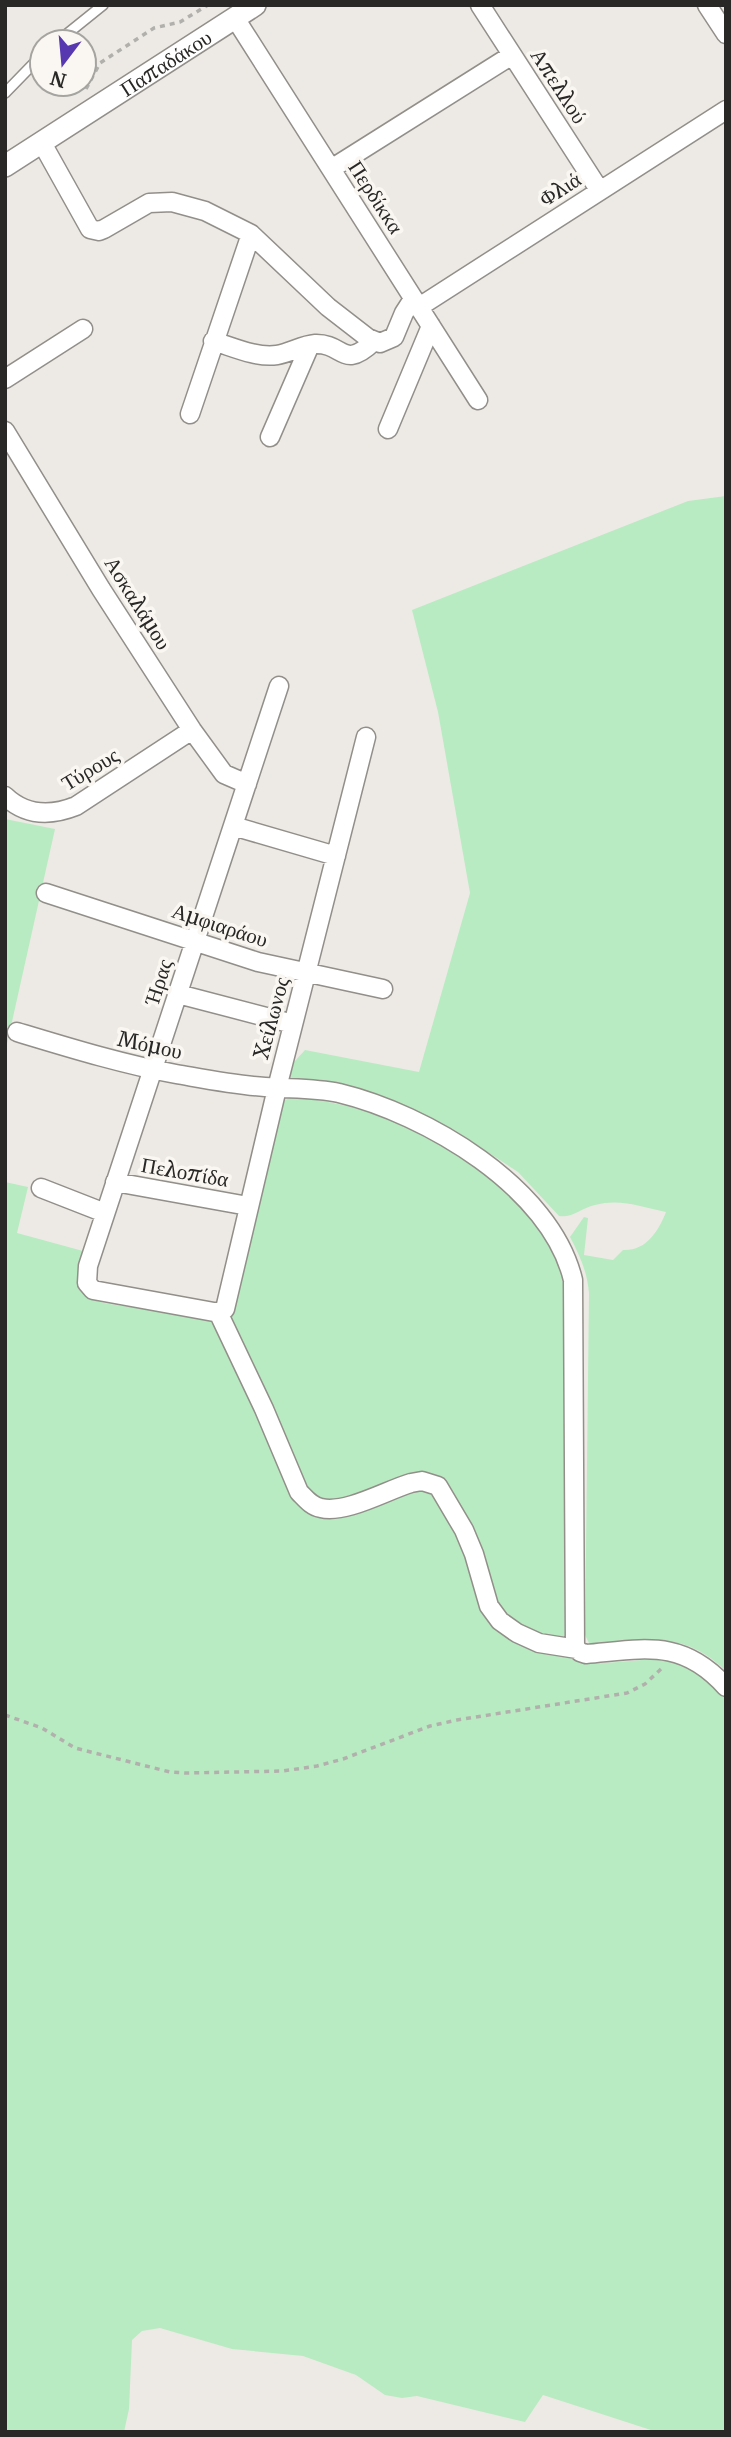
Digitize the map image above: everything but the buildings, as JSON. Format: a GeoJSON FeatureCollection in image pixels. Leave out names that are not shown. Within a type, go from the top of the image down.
{"type":"FeatureCollection","features":[{"type":"Feature","properties":{"kind":"street","name":"Παπαδάκου"},"geometry":{"type":"LineString","coordinates":[[5,166],[233,15],[255,5]]}},
{"type":"Feature","properties":{"kind":"street","name":"Απελλού"},"geometry":{"type":"LineString","coordinates":[[480,5],[600,191]]}},
{"type":"Feature","properties":{"kind":"street"},"geometry":{"type":"LineString","coordinates":[[707,5],[726,34]]}},
{"type":"Feature","properties":{"kind":"street","name":"Περδίκκα"},"geometry":{"type":"LineString","coordinates":[[233,15],[478,400]]}},
{"type":"Feature","properties":{"kind":"street"},"geometry":{"type":"LineString","coordinates":[[331,169],[512,55]]}},
{"type":"Feature","properties":{"kind":"street","name":"Φλιά"},"geometry":{"type":"LineString","coordinates":[[416,303],[600,191],[726,110]]}},
{"type":"Feature","properties":{"kind":"street"},"geometry":{"type":"LineString","coordinates":[[41,143],[90,229],[104,229],[139,207],[159,201],[179,203],[205,211],[251,234],[328,307],[374,341],[386,342],[394,337],[404,313],[416,303]]}},
{"type":"Feature","properties":{"kind":"street"},"geometry":{"type":"LineString","coordinates":[[190,414],[251,234]]}},
{"type":"Feature","properties":{"kind":"street"},"geometry":{"type":"LineString","coordinates":[[387,429],[431,326]]}},
{"type":"Feature","properties":{"kind":"street"},"geometry":{"type":"LineString","coordinates":[[5,379],[83,329]]}},
{"type":"Feature","properties":{"kind":"street"},"geometry":{"type":"LineString","coordinates":[[213,341],[261,355],[274,355],[317,344],[352,356],[360,355],[374,341]]}},
{"type":"Feature","properties":{"kind":"street"},"geometry":{"type":"LineString","coordinates":[[270,437],[310,345]]}},
{"type":"Feature","properties":{"kind":"street","name":"Ασκαλάμου"},"geometry":{"type":"LineString","coordinates":[[5,432],[101,589],[192,730],[224,774],[247,784]]}},
{"type":"Feature","properties":{"kind":"street","name":"Ήρας"},"geometry":{"type":"LineString","coordinates":[[221,1311],[93,1290],[87,1283],[87,1272],[279,686]]}},
{"type":"Feature","properties":{"kind":"street","name":"Τύρους"},"geometry":{"type":"LineString","coordinates":[[5,796],[13,804],[29,811],[61,812],[76,806],[192,730]]}},
{"type":"Feature","properties":{"kind":"street","name":"Χείλωνος"},"geometry":{"type":"LineString","coordinates":[[221,1311],[366,737]]}},
{"type":"Feature","properties":{"kind":"street"},"geometry":{"type":"LineString","coordinates":[[233,826],[337,856]]}},
{"type":"Feature","properties":{"kind":"street","name":"Αμφιαράου"},"geometry":{"type":"LineString","coordinates":[[46,893],[258,962],[383,989]]}},
{"type":"Feature","properties":{"kind":"street"},"geometry":{"type":"LineString","coordinates":[[178,994],[293,1024]]}},
{"type":"Feature","properties":{"kind":"street","name":"Μόμου"},"geometry":{"type":"LineString","coordinates":[[17,1032],[108,1060],[153,1069],[277,1087],[322,1090],[353,1097],[405,1116],[439,1134],[489,1166],[516,1188],[539,1215],[564,1255],[571,1273],[575,1298],[577,1649]]}},
{"type":"Feature","properties":{"kind":"street","name":"Πελοπίδα"},"geometry":{"type":"LineString","coordinates":[[115,1182],[248,1206]]}},
{"type":"Feature","properties":{"kind":"street"},"geometry":{"type":"LineString","coordinates":[[41,1188],[105,1213]]}},
{"type":"Feature","properties":{"kind":"street"},"geometry":{"type":"LineString","coordinates":[[221,1311],[299,1492],[307,1500],[322,1509],[337,1509],[411,1483],[422,1481],[438,1486],[464,1530],[489,1606],[500,1621],[517,1633],[538,1643],[577,1649],[586,1654],[661,1649],[677,1652],[706,1668],[726,1687]]}},
{"type":"Feature","properties":{"kind":"lane"},"geometry":{"type":"LineString","coordinates":[[74,28],[103,5]]}},
{"type":"Feature","properties":{"kind":"lane"},"geometry":{"type":"LineString","coordinates":[[5,93],[28,69]]}},
{"type":"Feature","properties":{"kind":"path","name":"Παπαδάκου"},"geometry":{"type":"LineString","coordinates":[[98,67],[154,28],[180,22],[208,5]]}},
{"type":"Feature","properties":{"kind":"path"},"geometry":{"type":"LineString","coordinates":[[5,1715],[42,1728],[75,1748],[170,1772],[283,1771],[343,1759],[410,1733],[457,1720],[627,1693],[654,1677],[677,1652]]}},
{"type":"Feature","properties":{"kind":"green space"},"geometry":{"type":"Polygon","coordinates":[[[726,496],[726,1671],[708,1657],[677,1643],[661,1641],[590,1645],[585,1635],[589,1293],[587,1278],[570,1237],[584,1217],[588,1218],[584,1255],[613,1260],[623,1250],[645,1244],[659,1227],[666,1212],[613,1202],[590,1206],[569,1216],[559,1216],[518,1172],[453,1129],[368,1092],[290,1078],[294,1062],[305,1050],[419,1072],[470,893],[438,712],[412,610],[688,501],[726,496]]]}},
{"type":"Feature","properties":{"kind":"green space"},"geometry":{"type":"Polygon","coordinates":[[[5,819],[55,829],[5,1053],[5,819]]]}},
{"type":"Feature","properties":{"kind":"green space"},"geometry":{"type":"Polygon","coordinates":[[[292,1097],[334,1103],[377,1115],[418,1131],[458,1153],[494,1180],[525,1211],[549,1247],[566,1287],[570,1658],[590,1663],[672,1661],[695,1671],[726,1697],[726,2432],[657,2432],[543,2395],[525,2422],[417,2396],[402,2398],[385,2395],[356,2375],[303,2356],[232,2349],[160,2328],[142,2331],[132,2340],[129,2409],[124,2432],[5,2432],[5,1182],[28,1187],[17,1233],[83,1251],[77,1283],[86,1296],[114,1305],[134,1307],[233,1310],[283,1101],[292,1097]]]}}]}
